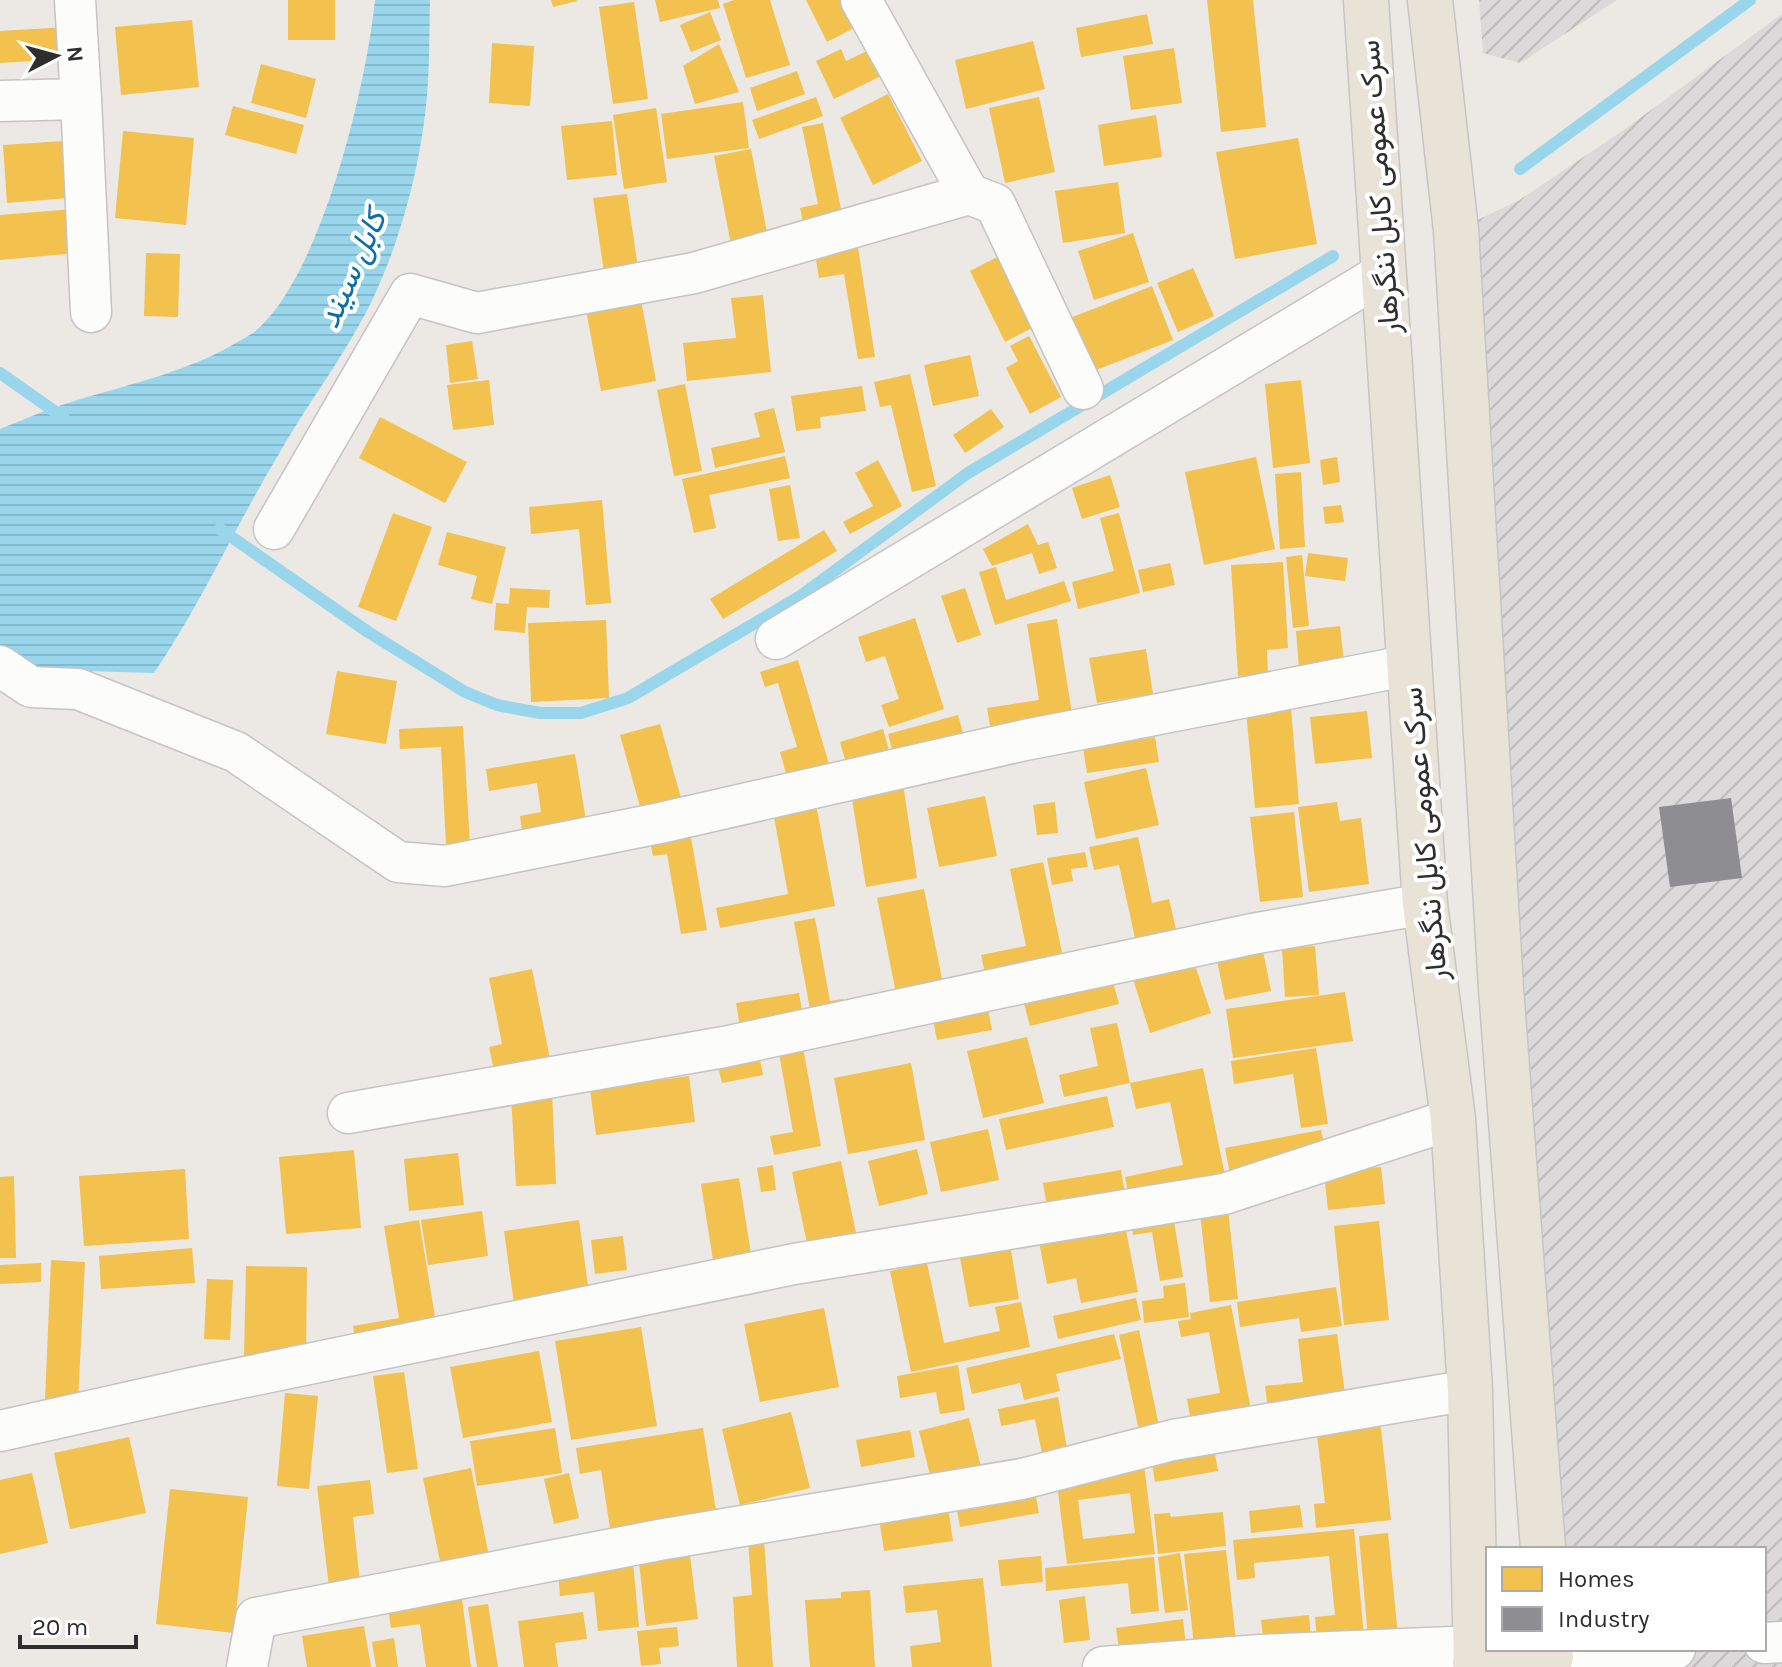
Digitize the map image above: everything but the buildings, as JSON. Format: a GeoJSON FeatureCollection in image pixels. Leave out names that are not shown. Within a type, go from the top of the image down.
{"type":"FeatureCollection","features":[{"type":"Feature","properties":{"kind":"highway","name":"سرک عمومی کابل ننگرهار"},"geometry":{"type":"LineString","coordinates":[[1366,0],[1425,904],[1453,1119],[1470,1390],[1476,1659]]}},
{"type":"Feature","properties":{"kind":"highway"},"geometry":{"type":"LineString","coordinates":[[1430,0],[1456,230],[1501,988],[1543,1547]]}},
{"type":"Feature","properties":{"kind":"highway"},"geometry":{"type":"LineString","coordinates":[[1476,1659],[1551,1658]]}},
{"type":"Feature","properties":{"kind":"street"},"geometry":{"type":"LineString","coordinates":[[75,0],[91,312]]}},
{"type":"Feature","properties":{"kind":"street"},"geometry":{"type":"LineString","coordinates":[[861,0],[969,194]]}},
{"type":"Feature","properties":{"kind":"street"},"geometry":{"type":"LineString","coordinates":[[0,101],[81,99]]}},
{"type":"Feature","properties":{"kind":"street"},"geometry":{"type":"LineString","coordinates":[[274,529],[410,294],[477,313],[694,273],[969,194],[995,204],[1083,389]]}},
{"type":"Feature","properties":{"kind":"street"},"geometry":{"type":"LineString","coordinates":[[776,639],[1385,272]]}},
{"type":"Feature","properties":{"kind":"street"},"geometry":{"type":"LineString","coordinates":[[16,677],[78,689],[236,752],[398,862],[445,866],[660,823],[1025,740],[1411,665]]}},
{"type":"Feature","properties":{"kind":"street"},"geometry":{"type":"LineString","coordinates":[[348,1113],[724,1047],[1252,934],[1425,904]]}},
{"type":"Feature","properties":{"kind":"street"},"geometry":{"type":"LineString","coordinates":[[0,1431],[252,1375],[794,1264],[1224,1194],[1453,1119]]}},
{"type":"Feature","properties":{"kind":"street"},"geometry":{"type":"LineString","coordinates":[[247,1667],[256,1618],[659,1540],[1022,1479],[1173,1440],[1470,1390]]}},
{"type":"Feature","properties":{"kind":"street"},"geometry":{"type":"LineString","coordinates":[[1551,1658],[1647,1651]]}},
{"type":"Feature","properties":{"kind":"street"},"geometry":{"type":"LineString","coordinates":[[1103,1667],[1260,1655],[1476,1659]]}},
{"type":"Feature","properties":{"kind":"shaded area"},"geometry":{"type":"Polygon","coordinates":[[[1479,0],[1617,0],[1520,63],[1483,53],[1479,0]]]}},
{"type":"Feature","properties":{"kind":"shaded area"},"geometry":{"type":"Polygon","coordinates":[[[1782,14],[1782,1667],[1552,1667],[1550,1651],[1766,1651],[1766,1547],[1543,1547],[1456,230],[1518,201],[1625,129],[1782,14]]]}},
{"type":"Feature","properties":{"kind":"water","name":"کابل سيند"},"geometry":{"type":"Polygon","coordinates":[[[375,0],[430,0],[428,86],[418,158],[402,223],[369,307],[292,431],[188,619],[154,673],[15,669],[0,675],[0,429],[59,406],[194,363],[259,328],[282,300],[303,264],[338,174],[362,80],[375,0]]]}},
{"type":"Feature","properties":{"kind":"waterway"},"geometry":{"type":"LineString","coordinates":[[1520,169],[1750,0]]}},
{"type":"Feature","properties":{"kind":"waterway"},"geometry":{"type":"LineString","coordinates":[[220,529],[368,632],[465,692],[497,705],[540,713],[581,713],[628,698],[799,597],[968,473],[1333,256]]}},
{"type":"Feature","properties":{"kind":"waterway"},"geometry":{"type":"LineString","coordinates":[[0,373],[64,418]]}}]}
